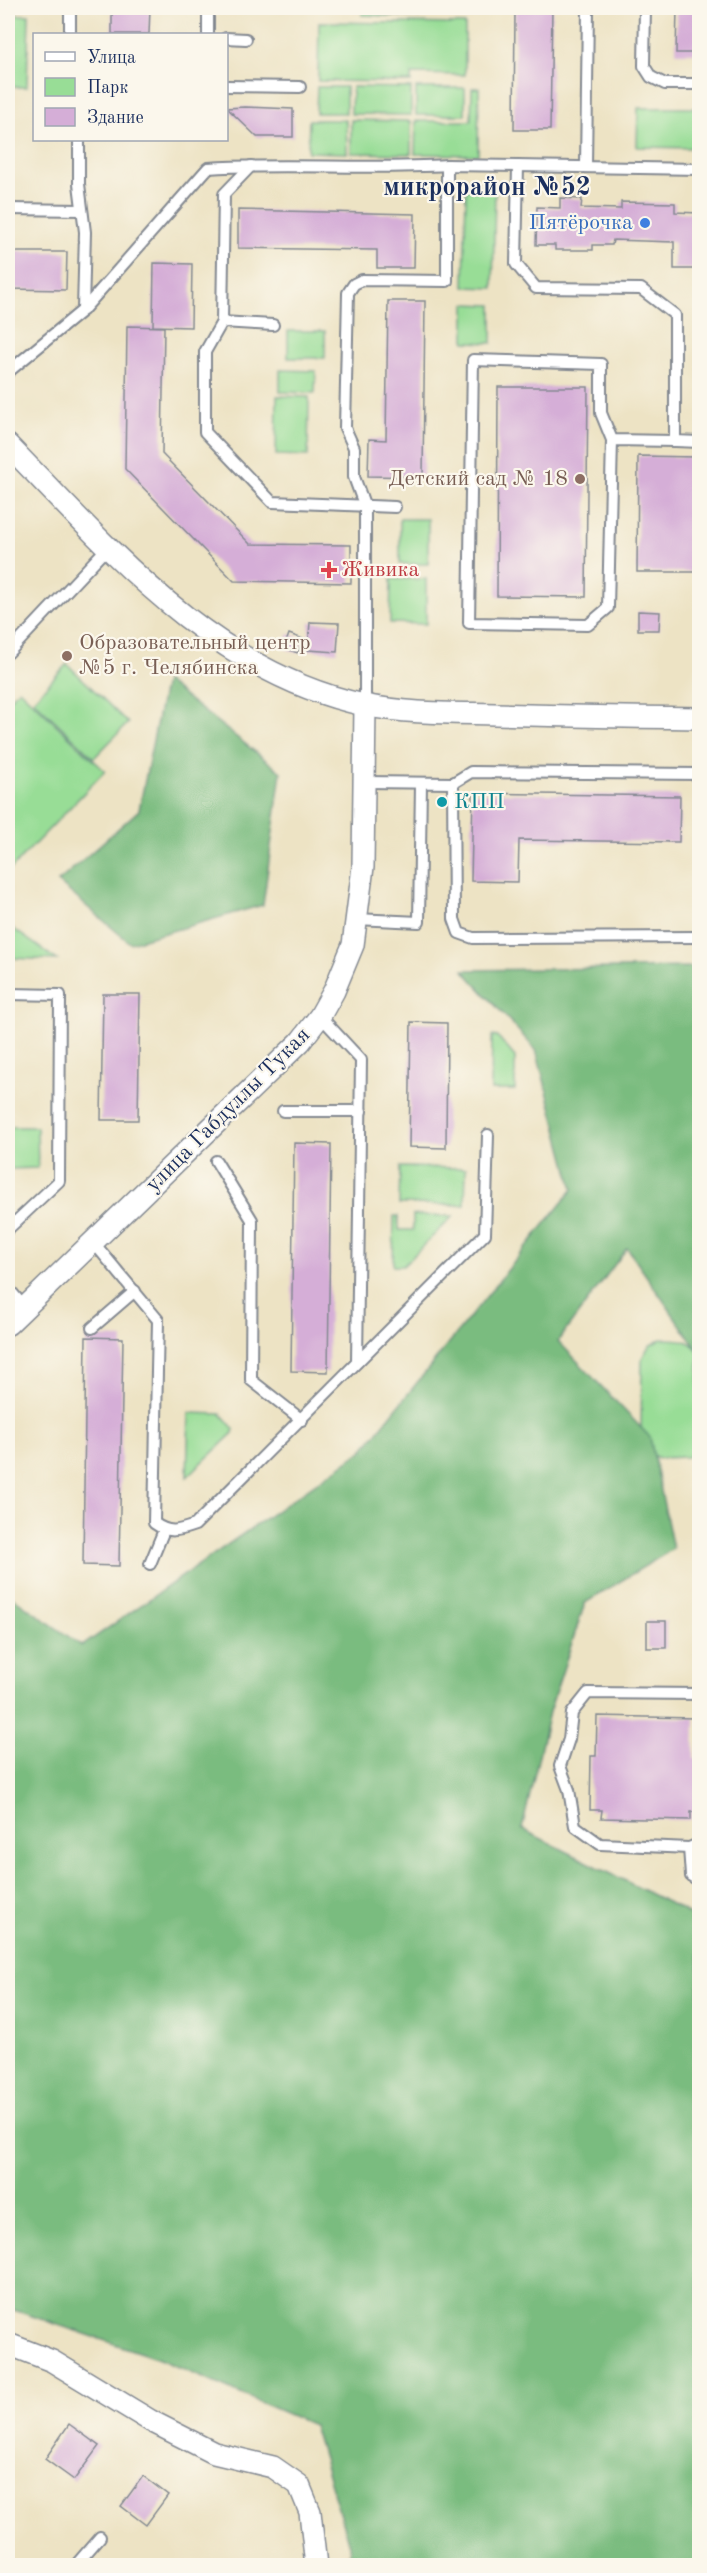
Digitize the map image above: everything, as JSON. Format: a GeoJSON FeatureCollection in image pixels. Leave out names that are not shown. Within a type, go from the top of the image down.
{"type":"FeatureCollection","features":[{"type":"Feature","properties":{"kind":"street"},"geometry":{"type":"LineString","coordinates":[[8,445],[107,548],[159,597],[233,650],[293,682],[365,705],[451,713],[699,718]]}},
{"type":"Feature","properties":{"kind":"street","name":"улица Габдуллы Тукая"},"geometry":{"type":"LineString","coordinates":[[8,1324],[300,1042],[320,1016],[334,991],[353,945],[363,867],[365,705]]}},
{"type":"Feature","properties":{"kind":"street"},"geometry":{"type":"LineString","coordinates":[[8,2344],[52,2361],[151,2421],[214,2453],[273,2467],[299,2485],[310,2512],[316,2565]]}},
{"type":"Feature","properties":{"kind":"lane"},"geometry":{"type":"LineString","coordinates":[[70,8],[70,33]]}},
{"type":"Feature","properties":{"kind":"lane"},"geometry":{"type":"LineString","coordinates":[[208,8],[208,33]]}},
{"type":"Feature","properties":{"kind":"lane"},"geometry":{"type":"LineString","coordinates":[[586,167],[588,8]]}},
{"type":"Feature","properties":{"kind":"lane"},"geometry":{"type":"LineString","coordinates":[[645,8],[644,66],[651,77],[665,84],[699,84]]}},
{"type":"Feature","properties":{"kind":"lane"},"geometry":{"type":"LineString","coordinates":[[228,38],[246,39]]}},
{"type":"Feature","properties":{"kind":"lane"},"geometry":{"type":"LineString","coordinates":[[228,86],[300,87]]}},
{"type":"Feature","properties":{"kind":"lane"},"geometry":{"type":"LineString","coordinates":[[79,141],[79,184],[85,232],[83,310]]}},
{"type":"Feature","properties":{"kind":"lane"},"geometry":{"type":"LineString","coordinates":[[8,372],[83,310],[208,168],[251,165],[412,167],[447,165],[699,169]]}},
{"type":"Feature","properties":{"kind":"lane"},"geometry":{"type":"LineString","coordinates":[[251,165],[224,194],[222,322],[206,352],[205,432],[272,502],[395,507]]}},
{"type":"Feature","properties":{"kind":"lane"},"geometry":{"type":"LineString","coordinates":[[365,705],[365,507],[354,477],[354,448],[345,428],[348,292],[354,284],[362,280],[447,281],[447,165]]}},
{"type":"Feature","properties":{"kind":"lane"},"geometry":{"type":"LineString","coordinates":[[518,166],[516,264],[536,288],[641,289],[675,315],[675,441]]}},
{"type":"Feature","properties":{"kind":"lane"},"geometry":{"type":"LineString","coordinates":[[8,209],[82,210]]}},
{"type":"Feature","properties":{"kind":"lane"},"geometry":{"type":"LineString","coordinates":[[222,322],[273,325]]}},
{"type":"Feature","properties":{"kind":"lane"},"geometry":{"type":"LineString","coordinates":[[473,360],[602,364],[601,413],[612,440],[608,608],[588,625],[470,623],[473,360]]}},
{"type":"Feature","properties":{"kind":"lane"},"geometry":{"type":"LineString","coordinates":[[612,440],[699,442]]}},
{"type":"Feature","properties":{"kind":"lane"},"geometry":{"type":"LineString","coordinates":[[8,653],[107,548]]}},
{"type":"Feature","properties":{"kind":"lane"},"geometry":{"type":"LineString","coordinates":[[365,782],[453,783],[471,772],[699,774]]}},
{"type":"Feature","properties":{"kind":"lane"},"geometry":{"type":"LineString","coordinates":[[356,919],[419,922],[421,783]]}},
{"type":"Feature","properties":{"kind":"lane"},"geometry":{"type":"LineString","coordinates":[[453,783],[454,919],[459,933],[473,938],[699,937]]}},
{"type":"Feature","properties":{"kind":"lane"},"geometry":{"type":"LineString","coordinates":[[8,994],[60,995],[59,1181],[8,1229]]}},
{"type":"Feature","properties":{"kind":"lane"},"geometry":{"type":"LineString","coordinates":[[320,1016],[361,1060],[357,1362]]}},
{"type":"Feature","properties":{"kind":"lane"},"geometry":{"type":"LineString","coordinates":[[283,1111],[361,1111]]}},
{"type":"Feature","properties":{"kind":"lane"},"geometry":{"type":"LineString","coordinates":[[94,1242],[158,1320],[154,1523],[164,1530],[177,1532],[195,1525],[485,1234],[488,1135]]}},
{"type":"Feature","properties":{"kind":"lane"},"geometry":{"type":"LineString","coordinates":[[216,1161],[252,1220],[251,1380],[302,1420]]}},
{"type":"Feature","properties":{"kind":"lane"},"geometry":{"type":"LineString","coordinates":[[8,1288],[25,1308]]}},
{"type":"Feature","properties":{"kind":"lane"},"geometry":{"type":"LineString","coordinates":[[92,1328],[135,1291]]}},
{"type":"Feature","properties":{"kind":"lane"},"geometry":{"type":"LineString","coordinates":[[150,1564],[164,1530]]}},
{"type":"Feature","properties":{"kind":"lane"},"geometry":{"type":"LineString","coordinates":[[699,1694],[588,1693],[572,1713],[569,1738],[560,1766],[569,1790],[575,1826],[600,1844],[689,1848],[699,1843]]}},
{"type":"Feature","properties":{"kind":"lane"},"geometry":{"type":"LineString","coordinates":[[689,1848],[691,1876],[699,1881]]}},
{"type":"Feature","properties":{"kind":"lane"},"geometry":{"type":"LineString","coordinates":[[75,2565],[100,2537]]}},
{"type":"Feature","properties":{"kind":"green space"},"geometry":{"type":"Polygon","coordinates":[[[362,8],[420,8],[420,17],[362,15],[362,8]]]}},
{"type":"Feature","properties":{"kind":"green space"},"geometry":{"type":"Polygon","coordinates":[[[8,15],[29,15],[27,87],[8,87],[8,15]]]}},
{"type":"Feature","properties":{"kind":"green space"},"geometry":{"type":"Polygon","coordinates":[[[319,22],[465,24],[465,75],[411,74],[411,82],[318,81],[319,22]]]}},
{"type":"Feature","properties":{"kind":"green space"},"geometry":{"type":"Polygon","coordinates":[[[317,87],[346,87],[346,113],[316,113],[317,87]]]}},
{"type":"Feature","properties":{"kind":"green space"},"geometry":{"type":"Polygon","coordinates":[[[352,87],[411,88],[411,115],[351,114],[352,87]]]}},
{"type":"Feature","properties":{"kind":"green space"},"geometry":{"type":"Polygon","coordinates":[[[416,88],[465,88],[465,115],[416,115],[416,88]]]}},
{"type":"Feature","properties":{"kind":"green space"},"geometry":{"type":"Polygon","coordinates":[[[472,88],[479,88],[478,155],[415,154],[416,121],[471,121],[472,88]]]}},
{"type":"Feature","properties":{"kind":"green space"},"geometry":{"type":"Polygon","coordinates":[[[638,108],[699,108],[699,148],[637,147],[638,108]]]}},
{"type":"Feature","properties":{"kind":"green space"},"geometry":{"type":"Polygon","coordinates":[[[309,120],[346,120],[347,153],[308,152],[309,120]]]}},
{"type":"Feature","properties":{"kind":"green space"},"geometry":{"type":"Polygon","coordinates":[[[351,120],[411,121],[411,154],[351,153],[351,120]]]}},
{"type":"Feature","properties":{"kind":"green space"},"geometry":{"type":"Polygon","coordinates":[[[466,190],[495,190],[493,288],[464,287],[466,190]]]}},
{"type":"Feature","properties":{"kind":"green space"},"geometry":{"type":"Polygon","coordinates":[[[465,304],[492,305],[492,343],[465,342],[465,304]]]}},
{"type":"Feature","properties":{"kind":"green space"},"geometry":{"type":"Polygon","coordinates":[[[288,331],[325,331],[325,358],[288,358],[288,331]]]}},
{"type":"Feature","properties":{"kind":"green space"},"geometry":{"type":"Polygon","coordinates":[[[280,370],[316,371],[315,393],[280,392],[280,370]]]}},
{"type":"Feature","properties":{"kind":"green space"},"geometry":{"type":"Polygon","coordinates":[[[277,396],[309,397],[308,456],[276,455],[277,396]]]}},
{"type":"Feature","properties":{"kind":"green space"},"geometry":{"type":"Polygon","coordinates":[[[400,519],[428,519],[428,564],[400,564],[400,519]]]}},
{"type":"Feature","properties":{"kind":"green space"},"geometry":{"type":"Polygon","coordinates":[[[391,579],[426,579],[426,624],[390,623],[391,579]]]}},
{"type":"Feature","properties":{"kind":"green space"},"geometry":{"type":"Polygon","coordinates":[[[67,664],[128,723],[94,758],[33,700],[67,664]]]}},
{"type":"Feature","properties":{"kind":"green space"},"geometry":{"type":"Polygon","coordinates":[[[165,681],[281,772],[263,905],[130,943],[58,882],[139,810],[165,681]]]}},
{"type":"Feature","properties":{"kind":"green space"},"geometry":{"type":"Polygon","coordinates":[[[19,689],[105,771],[8,872],[8,701],[19,689]]]}},
{"type":"Feature","properties":{"kind":"green space"},"geometry":{"type":"Polygon","coordinates":[[[8,925],[57,960],[8,958],[8,925]]]}},
{"type":"Feature","properties":{"kind":"green space"},"geometry":{"type":"Polygon","coordinates":[[[699,967],[699,1352],[627,1248],[558,1341],[650,1437],[673,1549],[585,1603],[549,1712],[522,1829],[679,1908],[699,1921],[699,2565],[349,2565],[350,2548],[313,2425],[159,2359],[8,2308],[8,1594],[82,1646],[362,1451],[573,1189],[536,1050],[463,970],[699,967]]]}},
{"type":"Feature","properties":{"kind":"green space"},"geometry":{"type":"Polygon","coordinates":[[[492,1036],[498,1037],[515,1057],[515,1090],[491,1090],[492,1036]]]}},
{"type":"Feature","properties":{"kind":"green space"},"geometry":{"type":"Polygon","coordinates":[[[8,1127],[37,1127],[38,1168],[8,1169],[8,1127]]]}},
{"type":"Feature","properties":{"kind":"green space"},"geometry":{"type":"Polygon","coordinates":[[[400,1167],[466,1168],[465,1205],[399,1204],[400,1167]]]}},
{"type":"Feature","properties":{"kind":"green space"},"geometry":{"type":"Polygon","coordinates":[[[413,1215],[453,1216],[403,1266],[393,1266],[394,1216],[398,1216],[399,1230],[413,1230],[413,1215]]]}},
{"type":"Feature","properties":{"kind":"green space"},"geometry":{"type":"Polygon","coordinates":[[[661,1339],[677,1339],[687,1342],[699,1352],[699,1442],[694,1452],[687,1457],[659,1458],[652,1455],[641,1434],[642,1358],[649,1346],[661,1339]]]}},
{"type":"Feature","properties":{"kind":"green space"},"geometry":{"type":"Polygon","coordinates":[[[189,1413],[221,1414],[234,1429],[233,1433],[187,1477],[189,1413]]]}},
{"type":"Feature","properties":{"kind":"building"},"geometry":{"type":"Polygon","coordinates":[[[112,8],[150,8],[149,33],[112,33],[112,8]]]}},
{"type":"Feature","properties":{"kind":"building"},"geometry":{"type":"Polygon","coordinates":[[[515,8],[552,8],[550,130],[514,130],[515,8]]]}},
{"type":"Feature","properties":{"kind":"building"},"geometry":{"type":"Polygon","coordinates":[[[677,8],[699,8],[699,53],[676,53],[677,8]]]}},
{"type":"Feature","properties":{"kind":"building"},"geometry":{"type":"Polygon","coordinates":[[[228,108],[293,109],[293,137],[257,137],[228,108]]]}},
{"type":"Feature","properties":{"kind":"building"},"geometry":{"type":"Polygon","coordinates":[[[560,198],[582,199],[581,208],[621,209],[621,202],[675,203],[675,212],[699,213],[699,269],[674,269],[674,242],[613,240],[612,245],[593,245],[593,250],[555,250],[555,245],[536,245],[537,207],[560,208],[560,198]]]}},
{"type":"Feature","properties":{"kind":"building"},"geometry":{"type":"Polygon","coordinates":[[[238,210],[415,214],[414,268],[377,268],[377,250],[238,248],[238,210]]]}},
{"type":"Feature","properties":{"kind":"building"},"geometry":{"type":"Polygon","coordinates":[[[8,252],[67,252],[66,290],[8,289],[8,252]]]}},
{"type":"Feature","properties":{"kind":"building"},"geometry":{"type":"Polygon","coordinates":[[[154,263],[192,264],[191,327],[153,326],[154,263]]]}},
{"type":"Feature","properties":{"kind":"building"},"geometry":{"type":"Polygon","coordinates":[[[388,301],[425,301],[423,477],[368,476],[369,439],[386,440],[388,301]]]}},
{"type":"Feature","properties":{"kind":"building"},"geometry":{"type":"Polygon","coordinates":[[[127,326],[164,327],[162,454],[250,544],[351,545],[351,583],[234,581],[125,469],[127,326]]]}},
{"type":"Feature","properties":{"kind":"building"},"geometry":{"type":"Polygon","coordinates":[[[498,387],[588,387],[586,597],[497,596],[498,387]]]}},
{"type":"Feature","properties":{"kind":"building"},"geometry":{"type":"Polygon","coordinates":[[[638,456],[698,457],[696,572],[637,572],[638,456]]]}},
{"type":"Feature","properties":{"kind":"building"},"geometry":{"type":"Polygon","coordinates":[[[638,611],[660,612],[659,630],[638,630],[638,611]]]}},
{"type":"Feature","properties":{"kind":"building"},"geometry":{"type":"Polygon","coordinates":[[[310,622],[339,623],[337,652],[308,650],[310,622]]]}},
{"type":"Feature","properties":{"kind":"building"},"geometry":{"type":"Polygon","coordinates":[[[289,634],[303,639],[298,653],[284,648],[289,634]]]}},
{"type":"Feature","properties":{"kind":"building"},"geometry":{"type":"Polygon","coordinates":[[[473,793],[680,796],[679,842],[519,840],[518,882],[471,881],[473,793]]]}},
{"type":"Feature","properties":{"kind":"building"},"geometry":{"type":"Polygon","coordinates":[[[103,994],[140,994],[138,1120],[101,1120],[103,994]]]}},
{"type":"Feature","properties":{"kind":"building"},"geometry":{"type":"Polygon","coordinates":[[[411,1022],[447,1023],[446,1148],[409,1147],[411,1022]]]}},
{"type":"Feature","properties":{"kind":"building"},"geometry":{"type":"Polygon","coordinates":[[[294,1143],[331,1144],[328,1372],[291,1371],[294,1143]]]}},
{"type":"Feature","properties":{"kind":"building"},"geometry":{"type":"Polygon","coordinates":[[[86,1337],[123,1338],[119,1566],[83,1565],[86,1337]]]}},
{"type":"Feature","properties":{"kind":"building"},"geometry":{"type":"Polygon","coordinates":[[[647,1621],[666,1621],[666,1648],[647,1648],[647,1621]]]}},
{"type":"Feature","properties":{"kind":"building"},"geometry":{"type":"Polygon","coordinates":[[[597,1716],[695,1718],[694,1758],[699,1758],[699,1812],[691,1812],[691,1820],[601,1818],[602,1810],[590,1810],[591,1756],[596,1756],[597,1716]]]}},
{"type":"Feature","properties":{"kind":"building"},"geometry":{"type":"Polygon","coordinates":[[[69,2424],[99,2446],[74,2480],[45,2459],[69,2424]]]}},
{"type":"Feature","properties":{"kind":"building"},"geometry":{"type":"Polygon","coordinates":[[[143,2476],[168,2495],[146,2525],[121,2506],[143,2476]]]}},
{"type":"Feature","properties":{"kind":"place","name":"Пятёрочка"},"geometry":{"type":"Point","coordinates":[645,223]}},
{"type":"Feature","properties":{"kind":"place","name":"Детский сад № 18"},"geometry":{"type":"Point","coordinates":[580,479]}},
{"type":"Feature","properties":{"kind":"place","name":"Живика"},"geometry":{"type":"Point","coordinates":[329,570]}},
{"type":"Feature","properties":{"kind":"place","name":"Образовательный центр №5 г. Челябинска"},"geometry":{"type":"Point","coordinates":[67,656]}},
{"type":"Feature","properties":{"kind":"place","name":"КПП"},"geometry":{"type":"Point","coordinates":[442,802]}},
{"type":"Feature","properties":{"kind":"district","name":"микрорайон №52"},"geometry":{"type":"Point","coordinates":[487,188]}}]}
